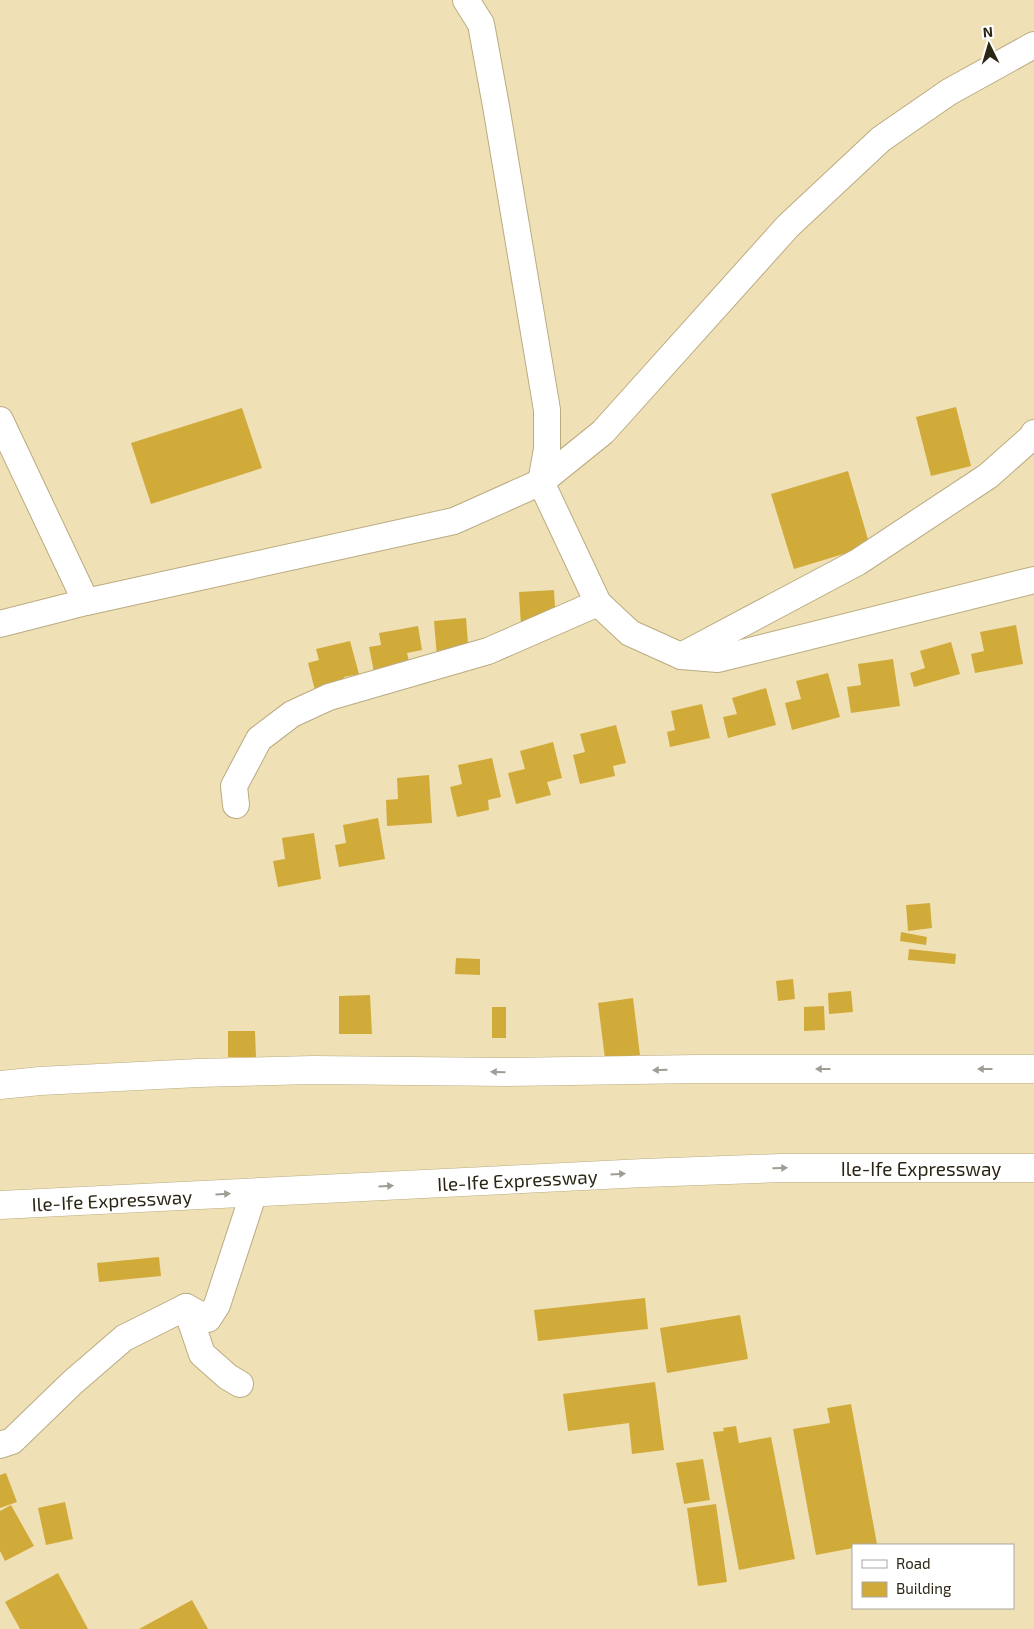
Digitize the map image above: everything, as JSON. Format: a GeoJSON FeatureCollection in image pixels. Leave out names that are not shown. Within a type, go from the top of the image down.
{"type":"FeatureCollection","features":[{"type":"Feature","properties":{"kind":"highway"},"geometry":{"type":"LineString","coordinates":[[0,1085],[40,1081],[198,1073],[313,1070],[508,1072],[706,1069],[1034,1069]]}},
{"type":"Feature","properties":{"kind":"highway","name":"Ile-Ife Expressway"},"geometry":{"type":"LineString","coordinates":[[0,1205],[771,1168],[1034,1168]]}},
{"type":"Feature","properties":{"kind":"street"},"geometry":{"type":"LineString","coordinates":[[466,0],[481,24],[547,410],[547,449],[541,482],[598,603],[630,633],[681,656],[718,658],[1034,580]]}},
{"type":"Feature","properties":{"kind":"street"},"geometry":{"type":"LineString","coordinates":[[0,624],[86,602],[454,521],[541,482],[603,432],[788,226],[881,139],[950,92],[1034,45]]}},
{"type":"Feature","properties":{"kind":"street"},"geometry":{"type":"LineString","coordinates":[[0,420],[86,602]]}},
{"type":"Feature","properties":{"kind":"street"},"geometry":{"type":"LineString","coordinates":[[681,656],[858,562],[988,476],[1032,437],[1034,433]]}},
{"type":"Feature","properties":{"kind":"street"},"geometry":{"type":"LineString","coordinates":[[236,805],[234,786],[259,739],[292,714],[329,697],[488,651],[598,603]]}},
{"type":"Feature","properties":{"kind":"street"},"geometry":{"type":"LineString","coordinates":[[186,1307],[208,1320],[217,1305],[254,1192]]}},
{"type":"Feature","properties":{"kind":"street"},"geometry":{"type":"LineString","coordinates":[[186,1307],[202,1354],[228,1377],[240,1384]]}},
{"type":"Feature","properties":{"kind":"street"},"geometry":{"type":"LineString","coordinates":[[0,1445],[12,1441],[73,1382],[124,1338],[186,1307]]}},
{"type":"Feature","properties":{"kind":"building"},"geometry":{"type":"Polygon","coordinates":[[[956,407],[971,466],[931,476],[916,417],[956,407]]]}},
{"type":"Feature","properties":{"kind":"building"},"geometry":{"type":"Polygon","coordinates":[[[242,408],[262,468],[151,504],[131,443],[242,408]]]}},
{"type":"Feature","properties":{"kind":"building"},"geometry":{"type":"Polygon","coordinates":[[[848,471],[870,546],[794,569],[771,494],[848,471]]]}},
{"type":"Feature","properties":{"kind":"building"},"geometry":{"type":"Polygon","coordinates":[[[554,590],[556,625],[521,627],[519,592],[554,590]]]}},
{"type":"Feature","properties":{"kind":"building"},"geometry":{"type":"Polygon","coordinates":[[[466,618],[470,668],[438,670],[434,621],[466,618]]]}},
{"type":"Feature","properties":{"kind":"building"},"geometry":{"type":"Polygon","coordinates":[[[1016,625],[1023,664],[975,673],[971,654],[984,651],[980,632],[1016,625]]]}},
{"type":"Feature","properties":{"kind":"building"},"geometry":{"type":"Polygon","coordinates":[[[418,626],[422,650],[407,653],[410,666],[374,672],[369,647],[381,645],[379,633],[418,626]]]}},
{"type":"Feature","properties":{"kind":"building"},"geometry":{"type":"Polygon","coordinates":[[[350,641],[359,674],[344,677],[347,690],[317,698],[308,663],[319,660],[316,649],[350,641]]]}},
{"type":"Feature","properties":{"kind":"building"},"geometry":{"type":"Polygon","coordinates":[[[951,642],[960,674],[914,687],[910,673],[925,668],[920,651],[951,642]]]}},
{"type":"Feature","properties":{"kind":"building"},"geometry":{"type":"Polygon","coordinates":[[[893,659],[900,706],[851,713],[847,687],[861,685],[858,664],[893,659]]]}},
{"type":"Feature","properties":{"kind":"building"},"geometry":{"type":"Polygon","coordinates":[[[828,673],[840,717],[792,730],[785,703],[801,699],[796,681],[828,673]]]}},
{"type":"Feature","properties":{"kind":"building"},"geometry":{"type":"Polygon","coordinates":[[[766,688],[776,725],[728,738],[723,717],[737,714],[732,698],[766,688]]]}},
{"type":"Feature","properties":{"kind":"building"},"geometry":{"type":"Polygon","coordinates":[[[702,704],[710,738],[670,747],[667,732],[675,730],[671,711],[702,704]]]}},
{"type":"Feature","properties":{"kind":"building"},"geometry":{"type":"Polygon","coordinates":[[[616,725],[626,763],[613,766],[615,776],[580,784],[573,755],[585,752],[580,734],[616,725]]]}},
{"type":"Feature","properties":{"kind":"building"},"geometry":{"type":"Polygon","coordinates":[[[553,742],[562,778],[547,782],[551,795],[516,804],[508,773],[525,769],[520,751],[553,742]]]}},
{"type":"Feature","properties":{"kind":"building"},"geometry":{"type":"Polygon","coordinates":[[[492,758],[501,797],[488,800],[489,810],[457,817],[450,787],[462,784],[458,765],[492,758]]]}},
{"type":"Feature","properties":{"kind":"building"},"geometry":{"type":"Polygon","coordinates":[[[429,775],[432,823],[387,826],[386,800],[398,799],[397,778],[429,775]]]}},
{"type":"Feature","properties":{"kind":"building"},"geometry":{"type":"Polygon","coordinates":[[[378,818],[385,859],[339,867],[335,845],[346,843],[343,825],[378,818]]]}},
{"type":"Feature","properties":{"kind":"building"},"geometry":{"type":"Polygon","coordinates":[[[314,833],[321,879],[278,887],[273,861],[285,859],[282,838],[314,833]]]}},
{"type":"Feature","properties":{"kind":"building"},"geometry":{"type":"Polygon","coordinates":[[[930,903],[932,928],[908,931],[906,905],[930,903]]]}},
{"type":"Feature","properties":{"kind":"building"},"geometry":{"type":"Polygon","coordinates":[[[901,932],[927,937],[926,945],[900,941],[901,932]]]}},
{"type":"Feature","properties":{"kind":"building"},"geometry":{"type":"Polygon","coordinates":[[[909,949],[956,954],[955,964],[908,960],[909,949]]]}},
{"type":"Feature","properties":{"kind":"building"},"geometry":{"type":"Polygon","coordinates":[[[456,958],[480,959],[480,975],[455,974],[456,958]]]}},
{"type":"Feature","properties":{"kind":"building"},"geometry":{"type":"Polygon","coordinates":[[[793,979],[795,999],[778,1001],[776,981],[793,979]]]}},
{"type":"Feature","properties":{"kind":"building"},"geometry":{"type":"Polygon","coordinates":[[[851,991],[853,1012],[829,1014],[828,993],[851,991]]]}},
{"type":"Feature","properties":{"kind":"building"},"geometry":{"type":"Polygon","coordinates":[[[370,995],[372,1034],[339,1034],[339,996],[370,995]]]}},
{"type":"Feature","properties":{"kind":"building"},"geometry":{"type":"Polygon","coordinates":[[[633,998],[640,1055],[605,1059],[598,1003],[633,998]]]}},
{"type":"Feature","properties":{"kind":"building"},"geometry":{"type":"Polygon","coordinates":[[[824,1006],[825,1030],[804,1031],[804,1007],[824,1006]]]}},
{"type":"Feature","properties":{"kind":"building"},"geometry":{"type":"Polygon","coordinates":[[[492,1007],[506,1007],[506,1038],[492,1038],[492,1007]]]}},
{"type":"Feature","properties":{"kind":"building"},"geometry":{"type":"Polygon","coordinates":[[[228,1031],[255,1031],[256,1057],[228,1057],[228,1031]]]}},
{"type":"Feature","properties":{"kind":"building"},"geometry":{"type":"Polygon","coordinates":[[[159,1257],[161,1276],[99,1282],[97,1263],[159,1257]]]}},
{"type":"Feature","properties":{"kind":"building"},"geometry":{"type":"Polygon","coordinates":[[[645,1298],[648,1329],[538,1341],[534,1310],[645,1298]]]}},
{"type":"Feature","properties":{"kind":"building"},"geometry":{"type":"Polygon","coordinates":[[[740,1315],[748,1359],[667,1373],[660,1328],[740,1315]]]}},
{"type":"Feature","properties":{"kind":"building"},"geometry":{"type":"Polygon","coordinates":[[[655,1382],[664,1450],[632,1454],[629,1423],[568,1431],[563,1394],[655,1382]]]}},
{"type":"Feature","properties":{"kind":"building"},"geometry":{"type":"Polygon","coordinates":[[[851,1404],[877,1544],[852,1544],[852,1548],[816,1555],[793,1429],[830,1423],[827,1408],[851,1404]]]}},
{"type":"Feature","properties":{"kind":"building"},"geometry":{"type":"Polygon","coordinates":[[[736,1426],[739,1443],[771,1437],[795,1559],[739,1570],[713,1432],[724,1431],[723,1428],[736,1426]]]}},
{"type":"Feature","properties":{"kind":"building"},"geometry":{"type":"Polygon","coordinates":[[[703,1459],[710,1500],[684,1504],[676,1463],[703,1459]]]}},
{"type":"Feature","properties":{"kind":"building"},"geometry":{"type":"Polygon","coordinates":[[[6,1473],[17,1502],[0,1508],[0,1475],[6,1473]]]}},
{"type":"Feature","properties":{"kind":"building"},"geometry":{"type":"Polygon","coordinates":[[[65,1502],[73,1539],[46,1545],[38,1508],[65,1502]]]}},
{"type":"Feature","properties":{"kind":"building"},"geometry":{"type":"Polygon","coordinates":[[[716,1504],[727,1582],[698,1586],[687,1508],[716,1504]]]}},
{"type":"Feature","properties":{"kind":"building"},"geometry":{"type":"Polygon","coordinates":[[[11,1505],[34,1546],[5,1561],[0,1551],[0,1511],[11,1505]]]}},
{"type":"Feature","properties":{"kind":"building"},"geometry":{"type":"Polygon","coordinates":[[[58,1573],[88,1629],[20,1629],[5,1602],[58,1573]]]}},
{"type":"Feature","properties":{"kind":"building"},"geometry":{"type":"Polygon","coordinates":[[[192,1600],[208,1629],[139,1629],[192,1600]]]}}]}
